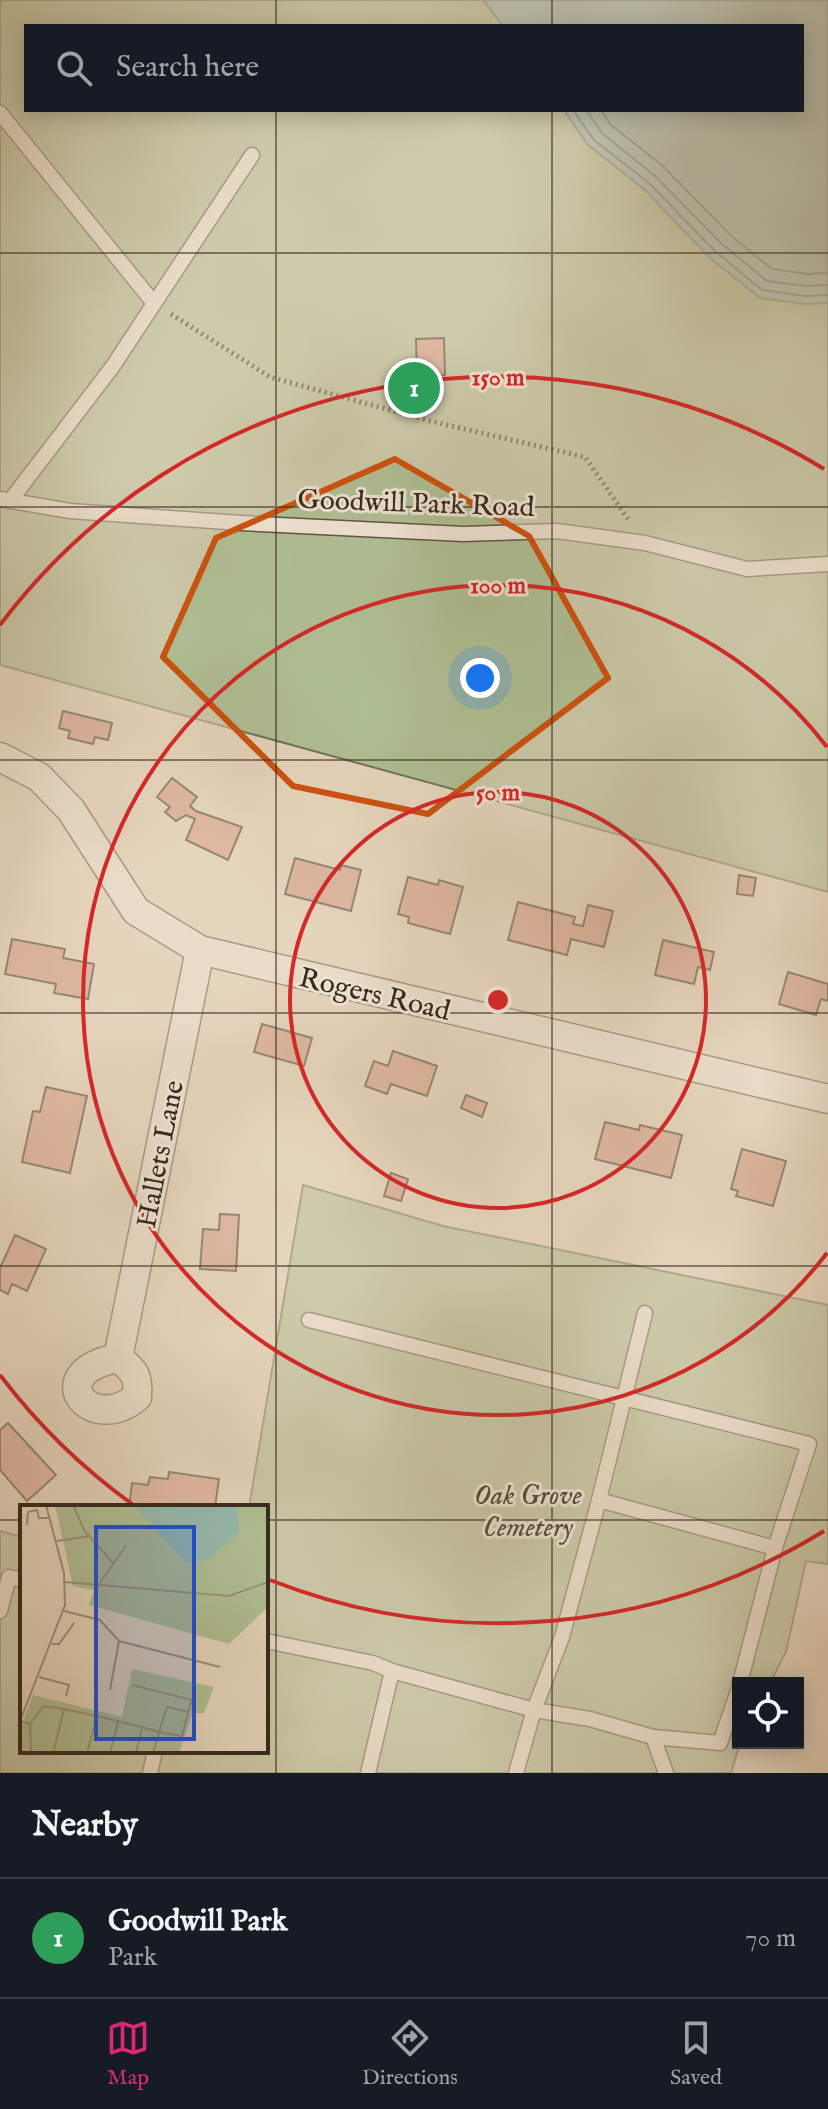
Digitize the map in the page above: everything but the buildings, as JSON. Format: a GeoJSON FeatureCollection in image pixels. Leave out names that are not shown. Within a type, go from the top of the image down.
{"type":"FeatureCollection","features":[{"type":"Feature","properties":{"kind":"street","name":"Rogers Road"},"geometry":{"type":"LineString","coordinates":[[0,757],[39,777],[71,810],[136,911],[200,950],[828,1099]]}},
{"type":"Feature","properties":{"kind":"street","name":"Hallets Lane"},"geometry":{"type":"LineString","coordinates":[[118,1358],[200,950]]}},
{"type":"Feature","properties":{"kind":"lane"},"geometry":{"type":"LineString","coordinates":[[0,113],[153,302]]}},
{"type":"Feature","properties":{"kind":"lane"},"geometry":{"type":"LineString","coordinates":[[5,500],[70,426],[252,155]]}},
{"type":"Feature","properties":{"kind":"lane","name":"Goodwill Park Road"},"geometry":{"type":"LineString","coordinates":[[5,500],[70,511],[241,523],[463,534],[557,531],[645,543],[747,569],[828,564]]}},
{"type":"Feature","properties":{"kind":"lane"},"geometry":{"type":"LineString","coordinates":[[516,1773],[534,1710],[562,1637],[645,1313]]}},
{"type":"Feature","properties":{"kind":"lane"},"geometry":{"type":"LineString","coordinates":[[309,1320],[809,1444],[775,1548],[742,1677]]}},
{"type":"Feature","properties":{"kind":"lane"},"geometry":{"type":"LineString","coordinates":[[599,1500],[775,1548]]}},
{"type":"Feature","properties":{"kind":"lane"},"geometry":{"type":"LineString","coordinates":[[0,1611],[10,1577]]}},
{"type":"Feature","properties":{"kind":"lane"},"geometry":{"type":"LineString","coordinates":[[268,1641],[373,1663],[534,1710],[590,1719],[653,1737],[720,1743],[732,1708]]}},
{"type":"Feature","properties":{"kind":"lane"},"geometry":{"type":"LineString","coordinates":[[368,1773],[392,1671]]}},
{"type":"Feature","properties":{"kind":"lane"},"geometry":{"type":"LineString","coordinates":[[653,1737],[666,1773]]}},
{"type":"Feature","properties":{"kind":"lane"},"geometry":{"type":"LineString","coordinates":[[150,1773],[155,1753]]}},
{"type":"Feature","properties":{"kind":"path"},"geometry":{"type":"LineString","coordinates":[[153,302],[270,377],[414,417],[585,457],[645,543]]}},
{"type":"Feature","properties":{"kind":"highlighted area"},"geometry":{"type":"Polygon","coordinates":[[[395,459],[529,536],[608,678],[428,814],[293,786],[163,657],[216,538],[395,459]]]}},
{"type":"Feature","properties":{"kind":"green space"},"geometry":{"type":"Polygon","coordinates":[[[0,0],[828,0],[828,892],[0,665],[0,0]]]}},
{"type":"Feature","properties":{"kind":"green space","name":"Oak Grove Cemetery"},"geometry":{"type":"Polygon","coordinates":[[[303,1185],[443,1226],[828,1305],[828,1564],[806,1561],[786,1652],[773,1677],[732,1677],[732,1749],[738,1749],[731,1773],[0,1773],[0,1531],[20,1536],[20,1753],[268,1753],[268,1505],[249,1505],[303,1185]]]}},
{"type":"Feature","properties":{"kind":"water"},"geometry":{"type":"Polygon","coordinates":[[[483,0],[828,0],[828,303],[806,304],[760,298],[710,258],[644,189],[588,145],[565,112],[804,112],[804,24],[501,24],[483,0]]]}},
{"type":"Feature","properties":{"kind":"place","name":"Goodwill Park"},"geometry":{"type":"Point","coordinates":[414,388]}}]}
